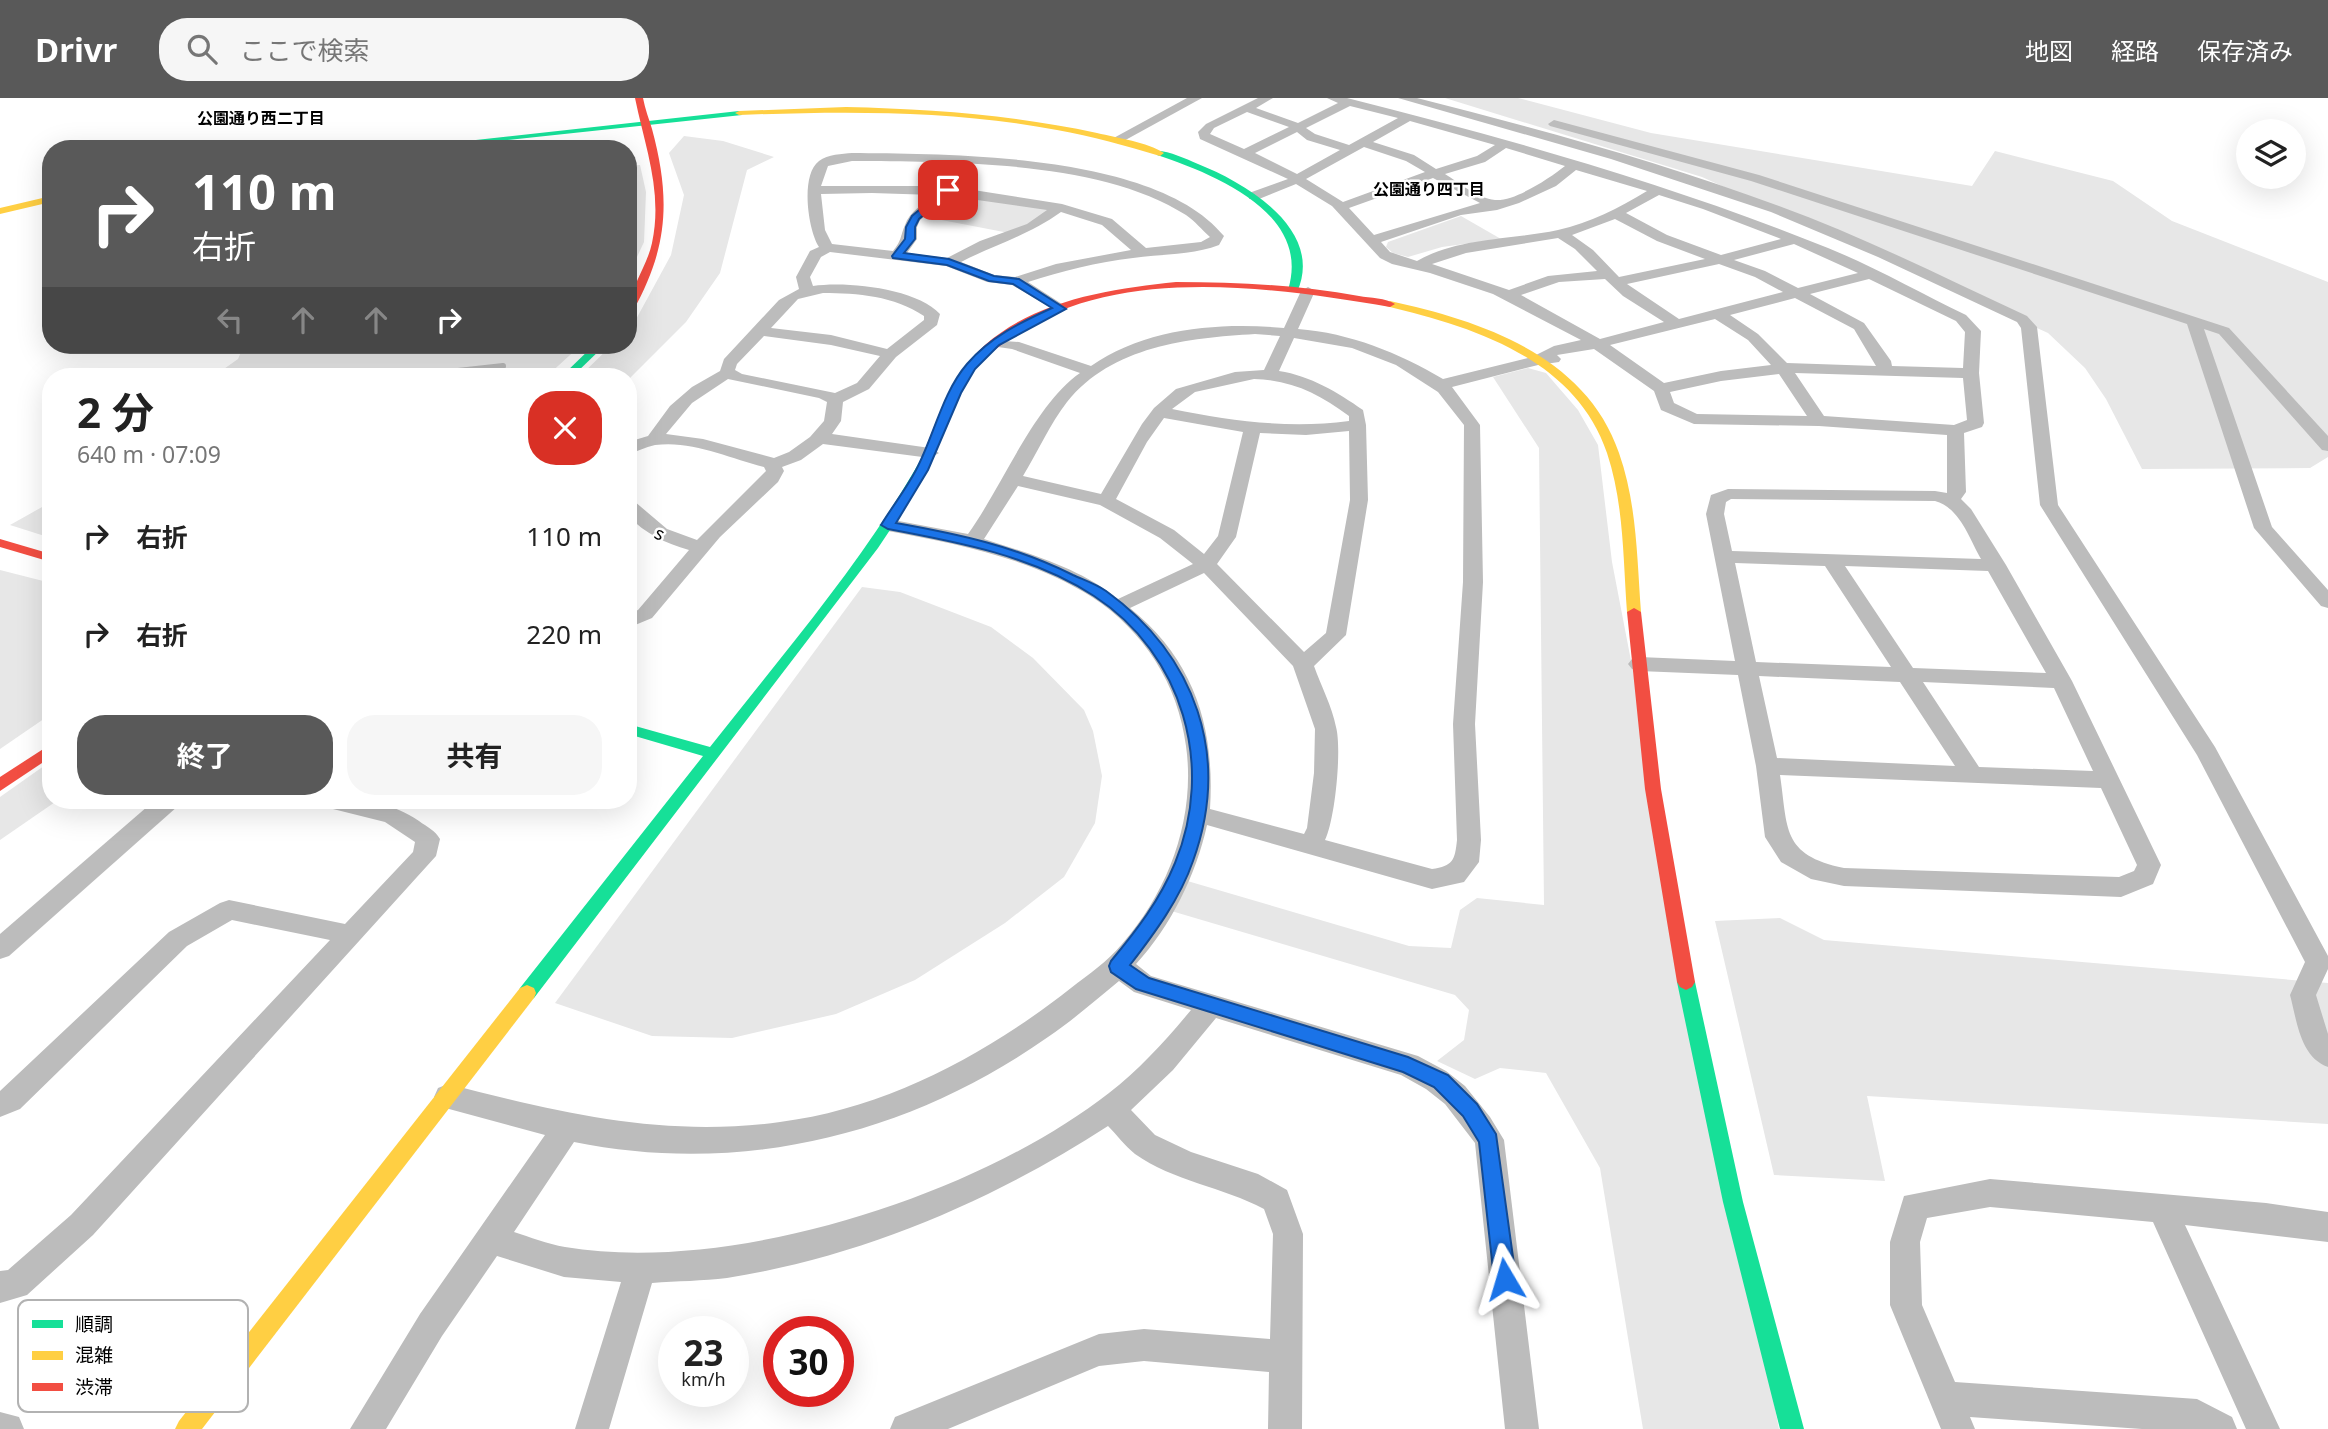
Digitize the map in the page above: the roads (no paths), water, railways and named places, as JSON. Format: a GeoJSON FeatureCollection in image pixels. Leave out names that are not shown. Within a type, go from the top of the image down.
{"type":"FeatureCollection","features":[{"type":"Feature","properties":{"kind":"street"},"geometry":{"type":"LineString","coordinates":[[637,296],[651,272],[662,236],[660,193],[639,98]]}},
{"type":"Feature","properties":{"kind":"street"},"geometry":{"type":"LineString","coordinates":[[646,121],[652,110],[651,98]]}},
{"type":"Feature","properties":{"kind":"street"},"geometry":{"type":"LineString","coordinates":[[1116,140],[1196,98]]}},
{"type":"Feature","properties":{"kind":"street"},"geometry":{"type":"LineString","coordinates":[[1244,154],[1298,127],[1341,100],[1504,144],[1708,206],[1826,252],[1867,275],[1961,318],[1973,331],[1971,373],[1976,423],[1955,430],[1819,421],[1694,419],[1667,406],[1661,389],[1598,344],[1512,295],[1421,265],[1397,261],[1385,255],[1341,207],[1297,179],[1204,136],[1204,132],[1267,98]]}},
{"type":"Feature","properties":{"kind":"street"},"geometry":{"type":"LineString","coordinates":[[1404,98],[1487,119],[1741,196],[1894,260],[2022,319],[2029,327],[2049,505],[2207,753],[2318,962],[2304,995],[2317,1043],[2328,1055]]}},
{"type":"Feature","properties":{"kind":"street"},"geometry":{"type":"LineString","coordinates":[[1446,98],[1515,113],[1755,177],[2224,331],[2328,446]]}},
{"type":"Feature","properties":{"kind":"street"},"geometry":{"type":"LineString","coordinates":[[478,140],[767,109],[909,108],[1009,117],[1116,140],[1195,164],[1254,196],[1273,214],[1295,250],[1300,290],[1289,333],[1270,374]]}},
{"type":"Feature","properties":{"kind":"street"},"geometry":{"type":"LineString","coordinates":[[1245,108],[1274,116],[1298,127],[1311,137],[1396,152],[1463,191],[1497,206]]}},
{"type":"Feature","properties":{"kind":"street"},"geometry":{"type":"LineString","coordinates":[[1254,196],[1297,179],[1406,118]]}},
{"type":"Feature","properties":{"kind":"street"},"geometry":{"type":"LineString","coordinates":[[1341,207],[1391,187],[1481,159],[1504,144]]}},
{"type":"Feature","properties":{"kind":"street"},"geometry":{"type":"LineString","coordinates":[[807,291],[803,277],[813,257],[828,248],[949,262],[992,279],[1016,281],[1056,268],[1142,252],[1204,246],[1214,242],[1217,236],[1194,215],[1166,199],[1119,183],[1054,170],[969,159],[838,159],[821,166],[815,190],[821,240],[828,248]]}},
{"type":"Feature","properties":{"kind":"street"},"geometry":{"type":"LineString","coordinates":[[1373,240],[1458,212],[1497,206],[1551,183],[1574,165]]}},
{"type":"Feature","properties":{"kind":"street"},"geometry":{"type":"LineString","coordinates":[[1017,200],[1054,170]]}},
{"type":"Feature","properties":{"kind":"street"},"geometry":{"type":"LineString","coordinates":[[815,190],[948,190],[1017,200],[1100,219],[1115,227],[1142,252]]}},
{"type":"Feature","properties":{"kind":"street"},"geometry":{"type":"LineString","coordinates":[[897,256],[910,239],[915,218],[948,190]]}},
{"type":"Feature","properties":{"kind":"street"},"geometry":{"type":"LineString","coordinates":[[1421,265],[1429,258],[1444,253],[1561,234],[1617,214],[1658,190]]}},
{"type":"Feature","properties":{"kind":"street"},"geometry":{"type":"LineString","coordinates":[[0,211],[42,201]]}},
{"type":"Feature","properties":{"kind":"street"},"geometry":{"type":"LineString","coordinates":[[949,262],[985,244],[1031,227],[1058,208]]}},
{"type":"Feature","properties":{"kind":"street"},"geometry":{"type":"LineString","coordinates":[[1617,214],[1662,238],[1760,274],[1858,326],[1883,361],[1884,370]]}},
{"type":"Feature","properties":{"kind":"street"},"geometry":{"type":"LineString","coordinates":[[1561,234],[1590,252],[1612,279],[1634,297],[1677,324]]}},
{"type":"Feature","properties":{"kind":"street"},"geometry":{"type":"LineString","coordinates":[[1512,295],[1528,286],[1565,275],[1612,279],[1670,272],[1795,240]]}},
{"type":"Feature","properties":{"kind":"street"},"geometry":{"type":"LineString","coordinates":[[1440,385],[1538,360],[1566,359],[1585,354],[1598,344],[1867,275]]}},
{"type":"Feature","properties":{"kind":"street"},"geometry":{"type":"LineString","coordinates":[[1016,281],[1060,309]]}},
{"type":"Feature","properties":{"kind":"street"},"geometry":{"type":"LineString","coordinates":[[248,1351],[714,754],[888,525],[922,470],[962,380],[976,361],[996,343],[1027,323],[1060,309],[1125,291],[1172,286],[1235,285],[1300,290],[1405,306],[1455,320],[1502,340],[1538,360],[1575,390],[1600,421],[1612,451],[1624,513],[1656,815],[1695,1033],[1758,1308],[1792,1429]]}},
{"type":"Feature","properties":{"kind":"street"},"geometry":{"type":"LineString","coordinates":[[729,373],[727,370],[730,362],[787,300],[807,291],[888,295],[915,303],[932,314],[932,322],[890,354],[863,386],[835,400]]}},
{"type":"Feature","properties":{"kind":"street"},"geometry":{"type":"LineString","coordinates":[[1717,313],[1753,337],[1784,369],[1819,421]]}},
{"type":"Feature","properties":{"kind":"street"},"geometry":{"type":"LineString","coordinates":[[2193,320],[2263,528],[2328,602]]}},
{"type":"Feature","properties":{"kind":"street"},"geometry":{"type":"LineString","coordinates":[[761,331],[831,340],[890,354]]}},
{"type":"Feature","properties":{"kind":"street"},"geometry":{"type":"LineString","coordinates":[[973,541],[995,510],[1053,408],[1074,384],[1110,360],[1161,341],[1202,333],[1289,333],[1365,347],[1408,364],[1440,385],[1459,405],[1472,425],[1473,582],[1464,724],[1469,840],[1467,862],[1455,875],[1432,879],[1198,814]]}},
{"type":"Feature","properties":{"kind":"street"},"geometry":{"type":"LineString","coordinates":[[996,343],[1014,345],[1093,372]]}},
{"type":"Feature","properties":{"kind":"street"},"geometry":{"type":"LineString","coordinates":[[576,368],[590,354]]}},
{"type":"Feature","properties":{"kind":"street"},"geometry":{"type":"LineString","coordinates":[[1661,389],[1721,376],[1784,369],[1971,373]]}},
{"type":"Feature","properties":{"kind":"street"},"geometry":{"type":"LineString","coordinates":[[637,446],[655,439],[674,439],[772,464],[795,454],[820,438],[834,420],[837,408],[835,400],[824,394],[737,377],[729,373]]}},
{"type":"Feature","properties":{"kind":"street"},"geometry":{"type":"LineString","coordinates":[[655,439],[665,420],[709,382],[729,373]]}},
{"type":"Feature","properties":{"kind":"street"},"geometry":{"type":"LineString","coordinates":[[1106,501],[1160,412],[1184,390],[1224,379],[1270,374],[1302,380],[1328,391],[1357,414],[1359,500],[1336,635],[1303,664]]}},
{"type":"Feature","properties":{"kind":"street"},"geometry":{"type":"LineString","coordinates":[[1160,412],[1252,430],[1330,430],[1358,425]]}},
{"type":"Feature","properties":{"kind":"street"},"geometry":{"type":"LineString","coordinates":[[1117,607],[1206,565],[1227,537],[1252,430]]}},
{"type":"Feature","properties":{"kind":"street"},"geometry":{"type":"LineString","coordinates":[[1951,500],[1957,492],[1955,430]]}},
{"type":"Feature","properties":{"kind":"street"},"geometry":{"type":"LineString","coordinates":[[820,438],[930,453]]}},
{"type":"Feature","properties":{"kind":"street"},"geometry":{"type":"LineString","coordinates":[[820,438],[922,470]]}},
{"type":"Feature","properties":{"kind":"street"},"geometry":{"type":"LineString","coordinates":[[637,619],[651,608],[700,547],[772,478],[775,471],[772,464]]}},
{"type":"Feature","properties":{"kind":"street"},"geometry":{"type":"LineString","coordinates":[[1013,479],[1106,501],[1167,534],[1206,565],[1266,622],[1303,664],[1326,729],[1325,773],[1319,828],[1310,845]]}},
{"type":"Feature","properties":{"kind":"street"},"geometry":{"type":"LineString","coordinates":[[1728,494],[1935,496],[1951,500],[1962,509],[2061,681],[2149,865],[2144,877],[2121,887],[1844,877],[1820,872],[1790,855],[1777,837],[1767,766],[1715,514],[1717,499],[1728,494]]}},
{"type":"Feature","properties":{"kind":"street","name":"s"},"geometry":{"type":"LineString","coordinates":[[637,514],[651,529],[700,547]]}},
{"type":"Feature","properties":{"kind":"street"},"geometry":{"type":"LineString","coordinates":[[448,1097],[568,1127],[628,1137],[747,1139],[816,1128],[934,1088],[998,1055],[1040,1028],[1118,966],[1147,930],[1169,894],[1184,862],[1198,814],[1201,768],[1194,721],[1174,670],[1143,629],[1099,593],[1047,567],[973,541],[888,525]]}},
{"type":"Feature","properties":{"kind":"street"},"geometry":{"type":"LineString","coordinates":[[0,543],[42,555]]}},
{"type":"Feature","properties":{"kind":"street"},"geometry":{"type":"LineString","coordinates":[[1724,557],[1996,565]]}},
{"type":"Feature","properties":{"kind":"street"},"geometry":{"type":"LineString","coordinates":[[1831,560],[1972,774]]}},
{"type":"Feature","properties":{"kind":"street"},"geometry":{"type":"LineString","coordinates":[[1639,664],[2061,681]]}},
{"type":"Feature","properties":{"kind":"street"},"geometry":{"type":"LineString","coordinates":[[637,732],[714,754]]}},
{"type":"Feature","properties":{"kind":"street"},"geometry":{"type":"LineString","coordinates":[[0,785],[42,755]]}},
{"type":"Feature","properties":{"kind":"street"},"geometry":{"type":"LineString","coordinates":[[1767,766],[2108,780]]}},
{"type":"Feature","properties":{"kind":"street"},"geometry":{"type":"LineString","coordinates":[[0,949],[160,809]]}},
{"type":"Feature","properties":{"kind":"street"},"geometry":{"type":"LineString","coordinates":[[0,1287],[16,1284],[82,1225],[424,856],[428,839],[392,815],[367,809]]}},
{"type":"Feature","properties":{"kind":"street"},"geometry":{"type":"LineString","coordinates":[[0,1104],[10,1100],[178,939],[229,910],[350,935]]}},
{"type":"Feature","properties":{"kind":"street"},"geometry":{"type":"LineString","coordinates":[[1118,966],[1143,984],[1408,1065],[1441,1081],[1470,1110],[1489,1140],[1522,1429]]}},
{"type":"Feature","properties":{"kind":"street"},"geometry":{"type":"LineString","coordinates":[[492,1240],[516,1251],[570,1262],[641,1269],[698,1266],[752,1257],[816,1243],[888,1222],[1001,1174],[1110,1109],[1174,1047],[1211,1004]]}},
{"type":"Feature","properties":{"kind":"street"},"geometry":{"type":"LineString","coordinates":[[1110,1109],[1145,1144],[1154,1149],[1184,1164],[1247,1184],[1276,1200],[1288,1234],[1285,1429]]}},
{"type":"Feature","properties":{"kind":"street"},"geometry":{"type":"LineString","coordinates":[[367,1429],[431,1325],[568,1127]]}},
{"type":"Feature","properties":{"kind":"street"},"geometry":{"type":"LineString","coordinates":[[1958,1429],[1906,1305],[1905,1242],[1915,1206],[1990,1193],[2266,1218],[2328,1227]]}},
{"type":"Feature","properties":{"kind":"street"},"geometry":{"type":"LineString","coordinates":[[2162,1208],[2263,1429]]}},
{"type":"Feature","properties":{"kind":"street"},"geometry":{"type":"LineString","coordinates":[[592,1429],[641,1269]]}},
{"type":"Feature","properties":{"kind":"street"},"geometry":{"type":"LineString","coordinates":[[907,1429],[1099,1350],[1144,1345],[1286,1357]]}},
{"type":"Feature","properties":{"kind":"street"},"geometry":{"type":"LineString","coordinates":[[1945,1398],[2197,1416],[2220,1429]]}},
{"type":"Feature","properties":{"kind":"street"},"geometry":{"type":"LineString","coordinates":[[187,1429],[200,1412]]}},
{"type":"Feature","properties":{"kind":"street"},"geometry":{"type":"LineString","coordinates":[[0,1429],[7,1429]]}},
{"type":"Feature","properties":{"kind":"waterway"},"geometry":{"type":"LineString","coordinates":[[485,368],[503,366]]}},
{"type":"Feature","properties":{"kind":"district","name":"公園通り西二丁目"},"geometry":{"type":"Point","coordinates":[261,118]}},
{"type":"Feature","properties":{"kind":"district","name":"公園通り四丁目"},"geometry":{"type":"Point","coordinates":[1429,189]}}]}
